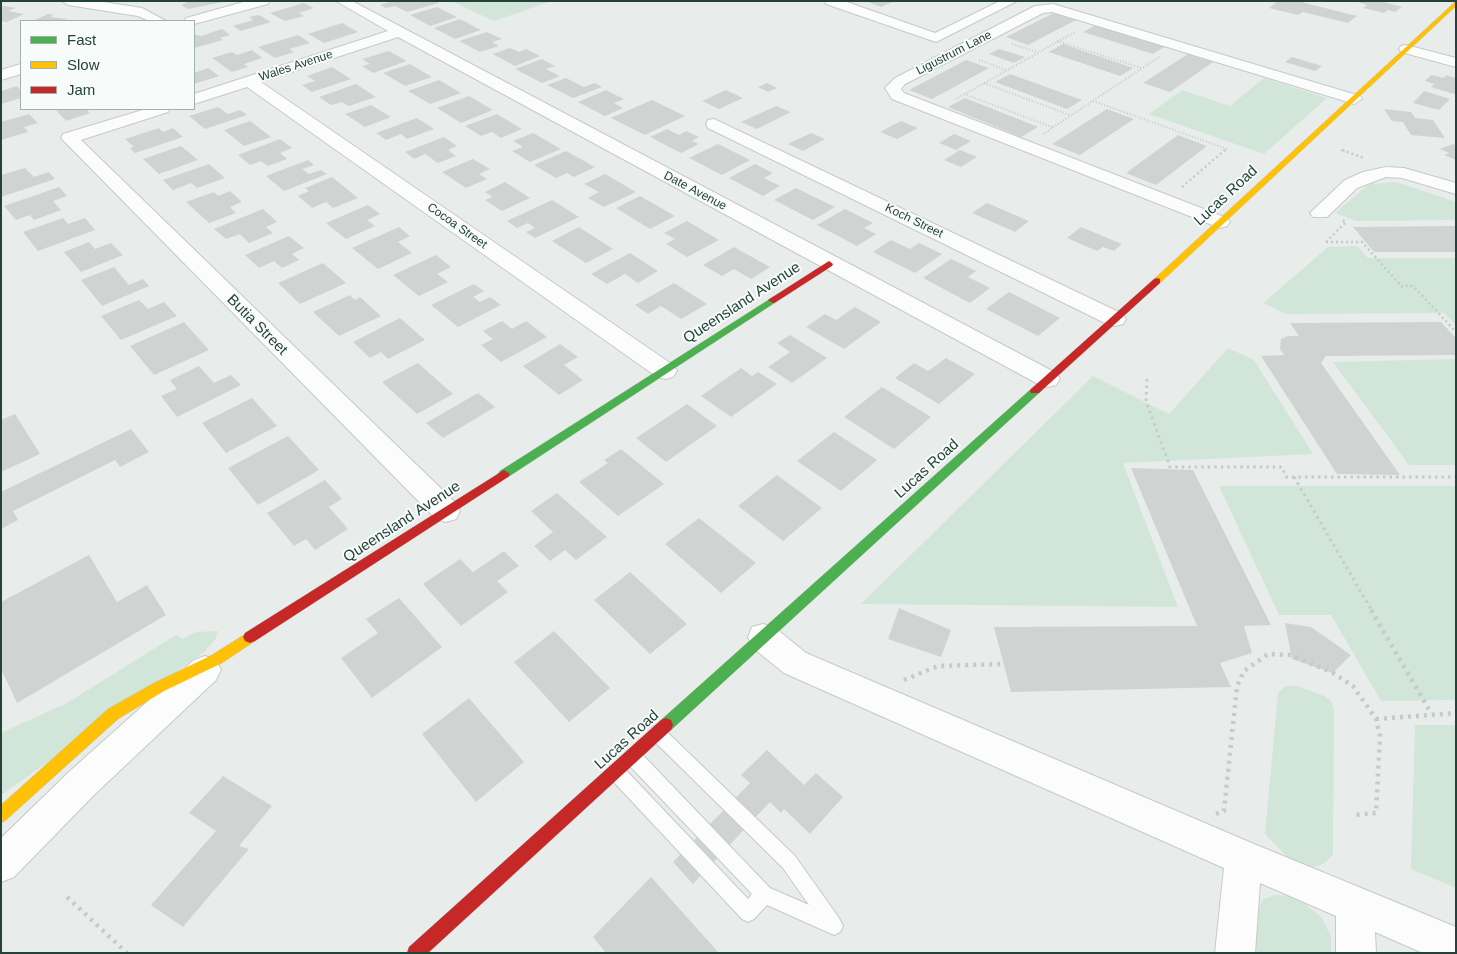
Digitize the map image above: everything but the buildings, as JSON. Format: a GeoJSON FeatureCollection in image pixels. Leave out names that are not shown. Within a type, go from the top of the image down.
{"type":"FeatureCollection","features":[{"type":"Feature","properties":{"kind":"street"},"geometry":{"type":"LineString","coordinates":[[68,1],[142,12],[157,20]]}},
{"type":"Feature","properties":{"kind":"street"},"geometry":{"type":"LineString","coordinates":[[195,20],[263,1]]}},
{"type":"Feature","properties":{"kind":"street","name":"Date Avenue"},"geometry":{"type":"LineString","coordinates":[[342,1],[829,264],[1048,379]]}},
{"type":"Feature","properties":{"kind":"street"},"geometry":{"type":"LineString","coordinates":[[831,1],[936,38],[1011,1]]}},
{"type":"Feature","properties":{"kind":"street","name":"Lucas Road"},"geometry":{"type":"LineString","coordinates":[[415,953],[1115,319],[1456,3]]}},
{"type":"Feature","properties":{"kind":"street","name":"Ligustrum Lane"},"geometry":{"type":"LineString","coordinates":[[1220,222],[898,96],[893,88],[900,81],[1040,9],[1053,8],[1097,19],[1354,99]]}},
{"type":"Feature","properties":{"kind":"street","name":"Wales Avenue"},"geometry":{"type":"LineString","coordinates":[[195,99],[399,32]]}},
{"type":"Feature","properties":{"kind":"street"},"geometry":{"type":"LineString","coordinates":[[1406,49],[1456,62]]}},
{"type":"Feature","properties":{"kind":"street"},"geometry":{"type":"LineString","coordinates":[[1,75],[20,69]]}},
{"type":"Feature","properties":{"kind":"street","name":"Cocoa Street"},"geometry":{"type":"LineString","coordinates":[[249,81],[666,371]]}},
{"type":"Feature","properties":{"kind":"street"},"geometry":{"type":"LineString","coordinates":[[69,138],[159,110]]}},
{"type":"Feature","properties":{"kind":"street","name":"Koch Street"},"geometry":{"type":"LineString","coordinates":[[714,124],[1115,319]]}},
{"type":"Feature","properties":{"kind":"street","name":"Butia Street"},"geometry":{"type":"LineString","coordinates":[[69,138],[446,511]]}},
{"type":"Feature","properties":{"kind":"street"},"geometry":{"type":"LineString","coordinates":[[1320,213],[1351,184],[1368,176],[1386,172],[1404,173],[1456,189]]}},
{"type":"Feature","properties":{"kind":"street","name":"Queensland Avenue"},"geometry":{"type":"LineString","coordinates":[[1,815],[113,714],[159,687],[217,659],[666,371],[829,264]]}},
{"type":"Feature","properties":{"kind":"street"},"geometry":{"type":"LineString","coordinates":[[763,637],[795,663],[1243,858],[1355,903],[1456,947]]}},
{"type":"Feature","properties":{"kind":"street"},"geometry":{"type":"LineString","coordinates":[[1,864],[82,783],[217,659]]}},
{"type":"Feature","properties":{"kind":"street"},"geometry":{"type":"LineString","coordinates":[[1235,953],[1243,858]]}},
{"type":"Feature","properties":{"kind":"street"},"geometry":{"type":"LineString","coordinates":[[1355,903],[1356,953]]}},
{"type":"Feature","properties":{"kind":"lane"},"geometry":{"type":"LineString","coordinates":[[632,756],[764,894],[834,926],[789,862],[657,733]]}},
{"type":"Feature","properties":{"kind":"lane"},"geometry":{"type":"LineString","coordinates":[[615,772],[748,913],[764,894]]}},
{"type":"Feature","properties":{"kind":"path"},"geometry":{"type":"LineString","coordinates":[[935,110],[1097,19]]}},
{"type":"Feature","properties":{"kind":"path"},"geometry":{"type":"LineString","coordinates":[[1058,42],[1142,69]]}},
{"type":"Feature","properties":{"kind":"path"},"geometry":{"type":"LineString","coordinates":[[1025,146],[1178,44]]}},
{"type":"Feature","properties":{"kind":"path"},"geometry":{"type":"LineString","coordinates":[[984,83],[1071,115]]}},
{"type":"Feature","properties":{"kind":"path"},"geometry":{"type":"LineString","coordinates":[[964,94],[1053,127]]}},
{"type":"Feature","properties":{"kind":"path"},"geometry":{"type":"LineString","coordinates":[[1093,101],[1227,149],[1165,201]]}},
{"type":"Feature","properties":{"kind":"path"},"geometry":{"type":"LineString","coordinates":[[1326,242],[1362,242],[1402,287],[1409,285],[1414,287],[1456,332]]}},
{"type":"Feature","properties":{"kind":"path"},"geometry":{"type":"LineString","coordinates":[[1147,379],[1146,401],[1170,467],[1282,467],[1286,476],[1456,477]]}},
{"type":"Feature","properties":{"kind":"path"},"geometry":{"type":"LineString","coordinates":[[1294,476],[1431,713]]}},
{"type":"Feature","properties":{"kind":"path"},"geometry":{"type":"LineString","coordinates":[[1191,835],[1210,816],[1224,811],[1237,686],[1244,671],[1268,654],[1291,655],[1333,673],[1353,686],[1376,718],[1380,736],[1376,813],[1354,815]]}},
{"type":"Feature","properties":{"kind":"path"},"geometry":{"type":"LineString","coordinates":[[869,695],[938,666],[1004,664]]}},
{"type":"Feature","properties":{"kind":"path"},"geometry":{"type":"LineString","coordinates":[[1376,718],[1456,712]]}},
{"type":"Feature","properties":{"kind":"path"},"geometry":{"type":"LineString","coordinates":[[67,896],[128,953]]}},
{"type":"Feature","properties":{"kind":"green space"},"geometry":{"type":"Polygon","coordinates":[[[451,1],[552,1],[494,21],[451,1]]]}},
{"type":"Feature","properties":{"kind":"green space"},"geometry":{"type":"Polygon","coordinates":[[[1264,78],[1327,98],[1264,154],[1149,114],[1182,90],[1230,106],[1264,78]]]}},
{"type":"Feature","properties":{"kind":"green space"},"geometry":{"type":"Polygon","coordinates":[[[1396,182],[1456,202],[1456,220],[1356,221],[1335,213],[1369,184],[1396,182]]]}},
{"type":"Feature","properties":{"kind":"green space"},"geometry":{"type":"Polygon","coordinates":[[[1357,246],[1368,258],[1456,258],[1456,325],[1444,313],[1286,314],[1263,303],[1328,247],[1357,246]]]}},
{"type":"Feature","properties":{"kind":"green space"},"geometry":{"type":"Polygon","coordinates":[[[1228,348],[1254,360],[1313,454],[1123,463],[1178,607],[861,604],[1093,376],[1169,414],[1228,348]]]}},
{"type":"Feature","properties":{"kind":"green space"},"geometry":{"type":"Polygon","coordinates":[[[1456,359],[1456,465],[1409,465],[1333,362],[1456,359]]]}},
{"type":"Feature","properties":{"kind":"green space"},"geometry":{"type":"Polygon","coordinates":[[[1219,486],[1456,486],[1456,700],[1381,701],[1331,615],[1279,615],[1219,486]]]}},
{"type":"Feature","properties":{"kind":"green space"},"geometry":{"type":"Polygon","coordinates":[[[218,631],[215,640],[204,652],[1,795],[1,733],[67,703],[176,635],[183,639],[196,632],[218,631]]]}},
{"type":"Feature","properties":{"kind":"green space"},"geometry":{"type":"Polygon","coordinates":[[[1286,686],[1298,686],[1324,696],[1332,702],[1334,711],[1333,855],[1323,864],[1308,868],[1291,861],[1265,834],[1278,693],[1286,686]]]}},
{"type":"Feature","properties":{"kind":"green space"},"geometry":{"type":"Polygon","coordinates":[[[1415,725],[1456,725],[1456,888],[1411,869],[1415,725]]]}},
{"type":"Feature","properties":{"kind":"green space"},"geometry":{"type":"Polygon","coordinates":[[[1274,895],[1289,896],[1305,904],[1321,917],[1331,936],[1331,953],[1255,953],[1258,911],[1262,900],[1274,895]]]}},
{"type":"Feature","properties":{"kind":"traffic: fast"},"geometry":{"type":"LineString","coordinates":[[504,474],[773,300]]}},
{"type":"Feature","properties":{"kind":"traffic: fast"},"geometry":{"type":"LineString","coordinates":[[666,725],[1035,391]]}},
{"type":"Feature","properties":{"kind":"traffic: slow"},"geometry":{"type":"LineString","coordinates":[[1157,281],[1456,3]]}},
{"type":"Feature","properties":{"kind":"traffic: slow"},"geometry":{"type":"LineString","coordinates":[[1,815],[113,714],[159,687],[217,659],[250,637]]}},
{"type":"Feature","properties":{"kind":"traffic: jam"},"geometry":{"type":"LineString","coordinates":[[773,300],[829,264]]}},
{"type":"Feature","properties":{"kind":"traffic: jam"},"geometry":{"type":"LineString","coordinates":[[1035,391],[1157,281]]}},
{"type":"Feature","properties":{"kind":"traffic: jam"},"geometry":{"type":"LineString","coordinates":[[250,637],[504,474]]}},
{"type":"Feature","properties":{"kind":"traffic: jam"},"geometry":{"type":"LineString","coordinates":[[415,953],[666,725]]}}]}
